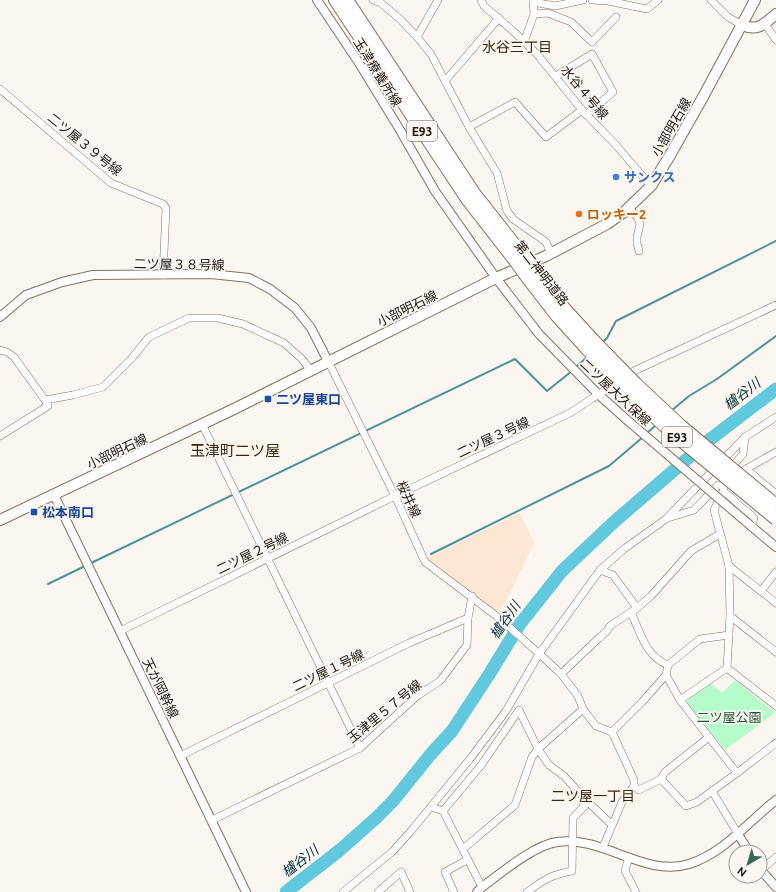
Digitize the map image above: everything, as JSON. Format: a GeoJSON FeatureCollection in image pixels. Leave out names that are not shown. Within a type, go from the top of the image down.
{"type":"FeatureCollection","features":[{"type":"Feature","properties":{"kind":"highway","name":"第二神明道路"},"geometry":{"type":"LineString","coordinates":[[335,0],[467,199],[531,274],[564,308],[590,345],[627,391],[672,433],[776,519]]}},
{"type":"Feature","properties":{"kind":"highway","name":"第二神明道路"},"geometry":{"type":"LineString","coordinates":[[347,0],[517,256]]}},
{"type":"Feature","properties":{"kind":"highway","name":"第二神明道路"},"geometry":{"type":"LineString","coordinates":[[590,345],[636,384],[681,426],[776,505]]}},
{"type":"Feature","properties":{"kind":"main road","name":"小部明石線"},"geometry":{"type":"LineString","coordinates":[[0,520],[329,363],[496,278],[551,253],[607,224],[629,208],[651,186],[700,103],[755,0]]}},
{"type":"Feature","properties":{"kind":"main road"},"geometry":{"type":"LineString","coordinates":[[742,25],[749,29],[755,29],[765,24],[776,14]]}},
{"type":"Feature","properties":{"kind":"street","name":"玉津療養所線"},"geometry":{"type":"LineString","coordinates":[[317,0],[392,116],[435,191],[496,278]]}},
{"type":"Feature","properties":{"kind":"street"},"geometry":{"type":"LineString","coordinates":[[373,0],[381,3],[396,16],[417,37],[430,54],[469,127],[497,173],[507,211],[513,219],[546,242],[551,253]]}},
{"type":"Feature","properties":{"kind":"street"},"geometry":{"type":"LineString","coordinates":[[417,37],[438,0]]}},
{"type":"Feature","properties":{"kind":"street","name":"水谷４号線"},"geometry":{"type":"LineString","coordinates":[[481,0],[484,6],[537,54],[584,112],[615,144],[651,186]]}},
{"type":"Feature","properties":{"kind":"street"},"geometry":{"type":"LineString","coordinates":[[524,42],[534,14],[533,1],[555,6],[583,0]]}},
{"type":"Feature","properties":{"kind":"street"},"geometry":{"type":"LineString","coordinates":[[592,0],[608,1],[647,9],[658,0]]}},
{"type":"Feature","properties":{"kind":"street"},"geometry":{"type":"LineString","coordinates":[[711,0],[728,17],[742,25]]}},
{"type":"Feature","properties":{"kind":"street"},"geometry":{"type":"LineString","coordinates":[[534,14],[548,13],[571,22],[592,42],[616,16]]}},
{"type":"Feature","properties":{"kind":"street"},"geometry":{"type":"LineString","coordinates":[[445,80],[499,18]]}},
{"type":"Feature","properties":{"kind":"street"},"geometry":{"type":"LineString","coordinates":[[765,24],[776,40]]}},
{"type":"Feature","properties":{"kind":"street"},"geometry":{"type":"LineString","coordinates":[[469,127],[515,102],[546,137],[614,92],[592,54],[556,76]]}},
{"type":"Feature","properties":{"kind":"street","name":"二ツ屋３９号線"},"geometry":{"type":"LineString","coordinates":[[0,89],[111,183],[163,204],[166,208],[163,275]]}},
{"type":"Feature","properties":{"kind":"street"},"geometry":{"type":"LineString","coordinates":[[629,208],[638,218],[640,224],[636,243],[639,251]]}},
{"type":"Feature","properties":{"kind":"street","name":"二ツ屋３８号線"},"geometry":{"type":"LineString","coordinates":[[0,317],[26,295],[62,282],[93,275],[211,274],[249,278],[270,289],[295,308],[311,328],[329,363]]}},
{"type":"Feature","properties":{"kind":"street","name":"二ツ屋大久保線"},"geometry":{"type":"LineString","coordinates":[[496,278],[539,334],[598,394],[776,547]]}},
{"type":"Feature","properties":{"kind":"street","name":"二ツ屋３号線"},"geometry":{"type":"LineString","coordinates":[[395,496],[570,414],[634,371],[776,305]]}},
{"type":"Feature","properties":{"kind":"street"},"geometry":{"type":"LineString","coordinates":[[45,400],[73,395],[103,387],[132,358],[149,337],[189,318],[218,318],[243,324],[284,343],[311,371]]}},
{"type":"Feature","properties":{"kind":"street"},"geometry":{"type":"LineString","coordinates":[[0,350],[7,352],[14,357],[48,406],[0,436]]}},
{"type":"Feature","properties":{"kind":"street","name":"桜井線"},"geometry":{"type":"LineString","coordinates":[[329,363],[395,496],[425,562],[472,596],[537,652],[560,674],[578,696],[583,709],[596,726],[612,732]]}},
{"type":"Feature","properties":{"kind":"street"},"geometry":{"type":"LineString","coordinates":[[343,892],[392,852],[470,759],[506,711],[537,652],[600,570],[624,549],[666,519],[745,438],[776,418]]}},
{"type":"Feature","properties":{"kind":"street"},"geometry":{"type":"LineString","coordinates":[[202,424],[360,748]]}},
{"type":"Feature","properties":{"kind":"street"},"geometry":{"type":"LineString","coordinates":[[727,668],[730,616],[729,566],[714,510],[722,487],[742,454],[745,438]]}},
{"type":"Feature","properties":{"kind":"street"},"geometry":{"type":"LineString","coordinates":[[666,519],[694,510],[746,469],[776,452]]}},
{"type":"Feature","properties":{"kind":"street"},"geometry":{"type":"LineString","coordinates":[[746,469],[776,494]]}},
{"type":"Feature","properties":{"kind":"street"},"geometry":{"type":"LineString","coordinates":[[722,487],[742,507],[751,513],[754,518],[750,526]]}},
{"type":"Feature","properties":{"kind":"street","name":"天が岡幹線"},"geometry":{"type":"LineString","coordinates":[[54,495],[246,892]]}},
{"type":"Feature","properties":{"kind":"street","name":"二ツ屋２号線"},"geometry":{"type":"LineString","coordinates":[[120,631],[395,496]]}},
{"type":"Feature","properties":{"kind":"street"},"geometry":{"type":"LineString","coordinates":[[560,674],[606,632],[610,626],[634,610],[651,596],[691,551],[720,534]]}},
{"type":"Feature","properties":{"kind":"street"},"geometry":{"type":"LineString","coordinates":[[729,566],[776,603]]}},
{"type":"Feature","properties":{"kind":"street"},"geometry":{"type":"LineString","coordinates":[[600,570],[613,575],[634,610],[645,646],[660,662],[668,665]]}},
{"type":"Feature","properties":{"kind":"street"},"geometry":{"type":"LineString","coordinates":[[761,591],[776,572]]}},
{"type":"Feature","properties":{"kind":"street"},"geometry":{"type":"LineString","coordinates":[[468,618],[472,596]]}},
{"type":"Feature","properties":{"kind":"street"},"geometry":{"type":"LineString","coordinates":[[730,616],[776,652]]}},
{"type":"Feature","properties":{"kind":"street","name":"二ツ屋１号線"},"geometry":{"type":"LineString","coordinates":[[180,756],[409,643],[468,618]]}},
{"type":"Feature","properties":{"kind":"street","name":"玉津里５７号線"},"geometry":{"type":"LineString","coordinates":[[212,820],[360,748],[417,696],[440,681],[467,646],[468,618]]}},
{"type":"Feature","properties":{"kind":"street"},"geometry":{"type":"LineString","coordinates":[[603,847],[622,802],[634,786],[634,780],[612,732],[666,676],[668,665],[700,639],[729,635]]}},
{"type":"Feature","properties":{"kind":"street"},"geometry":{"type":"LineString","coordinates":[[680,700],[727,668]]}},
{"type":"Feature","properties":{"kind":"street"},"geometry":{"type":"LineString","coordinates":[[727,668],[776,706]]}},
{"type":"Feature","properties":{"kind":"street"},"geometry":{"type":"LineString","coordinates":[[666,676],[680,700],[737,773]]}},
{"type":"Feature","properties":{"kind":"street"},"geometry":{"type":"LineString","coordinates":[[463,849],[515,805],[532,757],[538,749],[583,709]]}},
{"type":"Feature","properties":{"kind":"street"},"geometry":{"type":"LineString","coordinates":[[443,811],[482,764],[519,710],[538,749],[549,765],[564,776],[612,825]]}},
{"type":"Feature","properties":{"kind":"street"},"geometry":{"type":"LineString","coordinates":[[634,786],[639,790],[661,779],[665,772],[709,737]]}},
{"type":"Feature","properties":{"kind":"street"},"geometry":{"type":"LineString","coordinates":[[661,779],[686,806],[697,802],[776,743]]}},
{"type":"Feature","properties":{"kind":"street"},"geometry":{"type":"LineString","coordinates":[[712,791],[744,844]]}},
{"type":"Feature","properties":{"kind":"street"},"geometry":{"type":"LineString","coordinates":[[431,807],[443,811],[463,849],[480,890],[525,857],[542,847],[556,842],[573,841],[603,847],[646,863],[676,867],[688,864],[704,859],[720,848],[776,800]]}},
{"type":"Feature","properties":{"kind":"street"},"geometry":{"type":"LineString","coordinates":[[527,892],[556,874],[572,871],[573,818],[588,802]]}},
{"type":"Feature","properties":{"kind":"street"},"geometry":{"type":"LineString","coordinates":[[629,857],[625,871],[636,892]]}},
{"type":"Feature","properties":{"kind":"street"},"geometry":{"type":"LineString","coordinates":[[768,864],[776,857]]}},
{"type":"Feature","properties":{"kind":"street"},"geometry":{"type":"LineString","coordinates":[[454,892],[445,872],[467,860]]}},
{"type":"Feature","properties":{"kind":"street"},"geometry":{"type":"LineString","coordinates":[[378,892],[401,872],[410,892]]}},
{"type":"Feature","properties":{"kind":"street"},"geometry":{"type":"LineString","coordinates":[[768,878],[776,887]]}},
{"type":"Feature","properties":{"kind":"shaded area"},"geometry":{"type":"Polygon","coordinates":[[[520,513],[534,543],[507,599],[496,613],[427,558],[520,513]]]}},
{"type":"Feature","properties":{"kind":"green space","name":"二ツ屋公園"},"geometry":{"type":"Polygon","coordinates":[[[735,680],[775,713],[725,750],[687,703],[688,699],[710,683],[722,693],[735,680]]]}},
{"type":"Feature","properties":{"kind":"waterway"},"geometry":{"type":"LineString","coordinates":[[601,344],[607,338],[616,321],[776,241]]}},
{"type":"Feature","properties":{"kind":"waterway"},"geometry":{"type":"LineString","coordinates":[[671,411],[689,396],[717,379],[776,336]]}},
{"type":"Feature","properties":{"kind":"waterway"},"geometry":{"type":"LineString","coordinates":[[575,368],[588,356]]}},
{"type":"Feature","properties":{"kind":"waterway"},"geometry":{"type":"LineString","coordinates":[[89,564],[515,359],[547,391],[572,371]]}},
{"type":"Feature","properties":{"kind":"waterway","name":"櫨谷川"},"geometry":{"type":"LineString","coordinates":[[286,892],[340,850],[393,801],[430,755],[452,731],[520,624],[562,571],[615,521],[708,441],[776,389]]}},
{"type":"Feature","properties":{"kind":"waterway"},"geometry":{"type":"LineString","coordinates":[[646,434],[656,425]]}},
{"type":"Feature","properties":{"kind":"waterway"},"geometry":{"type":"LineString","coordinates":[[431,554],[609,466],[643,437]]}},
{"type":"Feature","properties":{"kind":"waterway"},"geometry":{"type":"LineString","coordinates":[[48,584],[85,566]]}},
{"type":"Feature","properties":{"kind":"place","name":"サンクス"},"geometry":{"type":"Point","coordinates":[616,177]}},
{"type":"Feature","properties":{"kind":"place","name":"ロッキー2"},"geometry":{"type":"Point","coordinates":[579,214]}},
{"type":"Feature","properties":{"kind":"place","name":"二ツ屋東口"},"geometry":{"type":"Point","coordinates":[268,399]}},
{"type":"Feature","properties":{"kind":"place","name":"松本南口"},"geometry":{"type":"Point","coordinates":[34,512]}},
{"type":"Feature","properties":{"kind":"district","name":"水谷三丁目"},"geometry":{"type":"Point","coordinates":[517,47]}},
{"type":"Feature","properties":{"kind":"district","name":"玉津町二ツ屋"},"geometry":{"type":"Point","coordinates":[235,450]}},
{"type":"Feature","properties":{"kind":"district","name":"二ツ屋一丁目"},"geometry":{"type":"Point","coordinates":[593,796]}}]}
